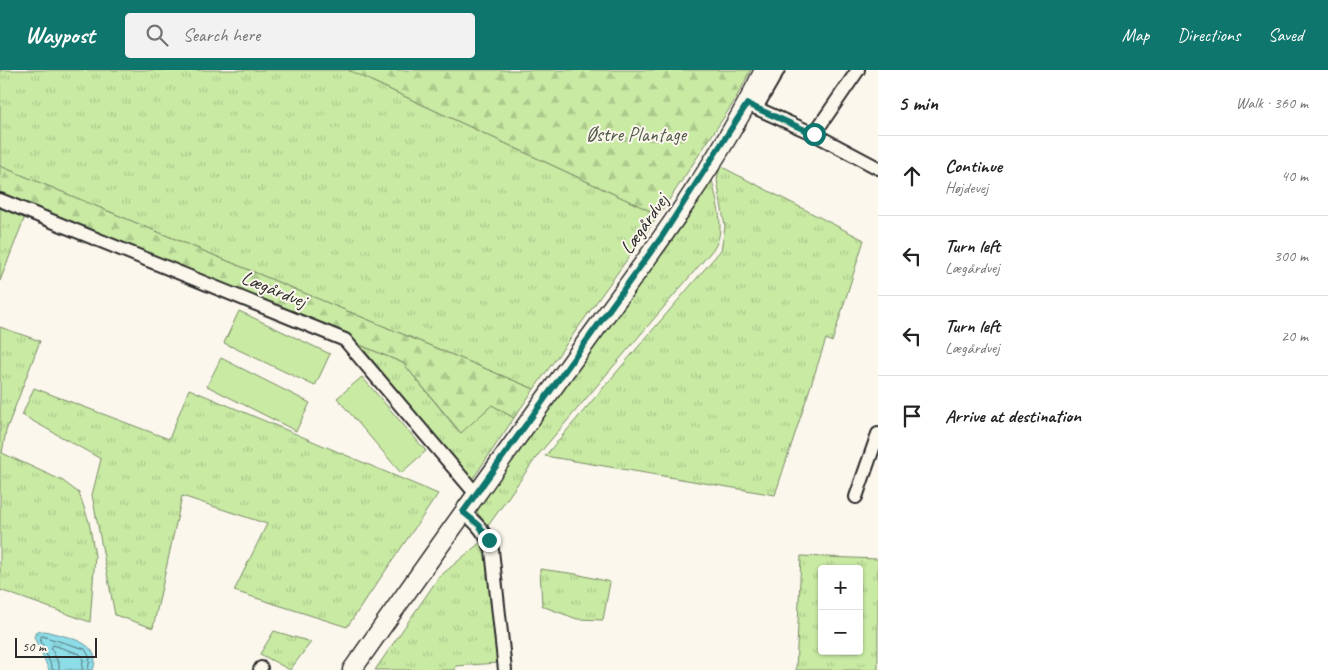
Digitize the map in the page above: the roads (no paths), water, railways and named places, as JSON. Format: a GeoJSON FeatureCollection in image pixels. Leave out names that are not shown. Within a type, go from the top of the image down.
{"type":"FeatureCollection","features":[{"type":"Feature","properties":{"kind":"street","name":"Lægårdvej"},"geometry":{"type":"LineString","coordinates":[[352,670],[477,492],[663,235],[751,106],[764,70]]}},
{"type":"Feature","properties":{"kind":"street"},"geometry":{"type":"LineString","coordinates":[[778,70],[751,106],[814,134],[878,168]]}},
{"type":"Feature","properties":{"kind":"street"},"geometry":{"type":"LineString","coordinates":[[814,134],[858,70]]}},
{"type":"Feature","properties":{"kind":"street","name":"Lægårdvej"},"geometry":{"type":"LineString","coordinates":[[0,200],[345,340],[470,487],[477,492]]}},
{"type":"Feature","properties":{"kind":"street"},"geometry":{"type":"LineString","coordinates":[[856,497],[878,434]]}},
{"type":"Feature","properties":{"kind":"street"},"geometry":{"type":"LineString","coordinates":[[463,512],[479,525],[492,550],[505,670]]}},
{"type":"Feature","properties":{"kind":"water"},"geometry":{"type":"Polygon","coordinates":[[[45,631],[72,638],[88,646],[95,660],[93,670],[49,670],[34,637],[36,632],[45,631]]]}},
{"type":"Feature","properties":{"kind":"park label","name":"Østre Plantage"},"geometry":{"type":"Point","coordinates":[636,134]}}]}
